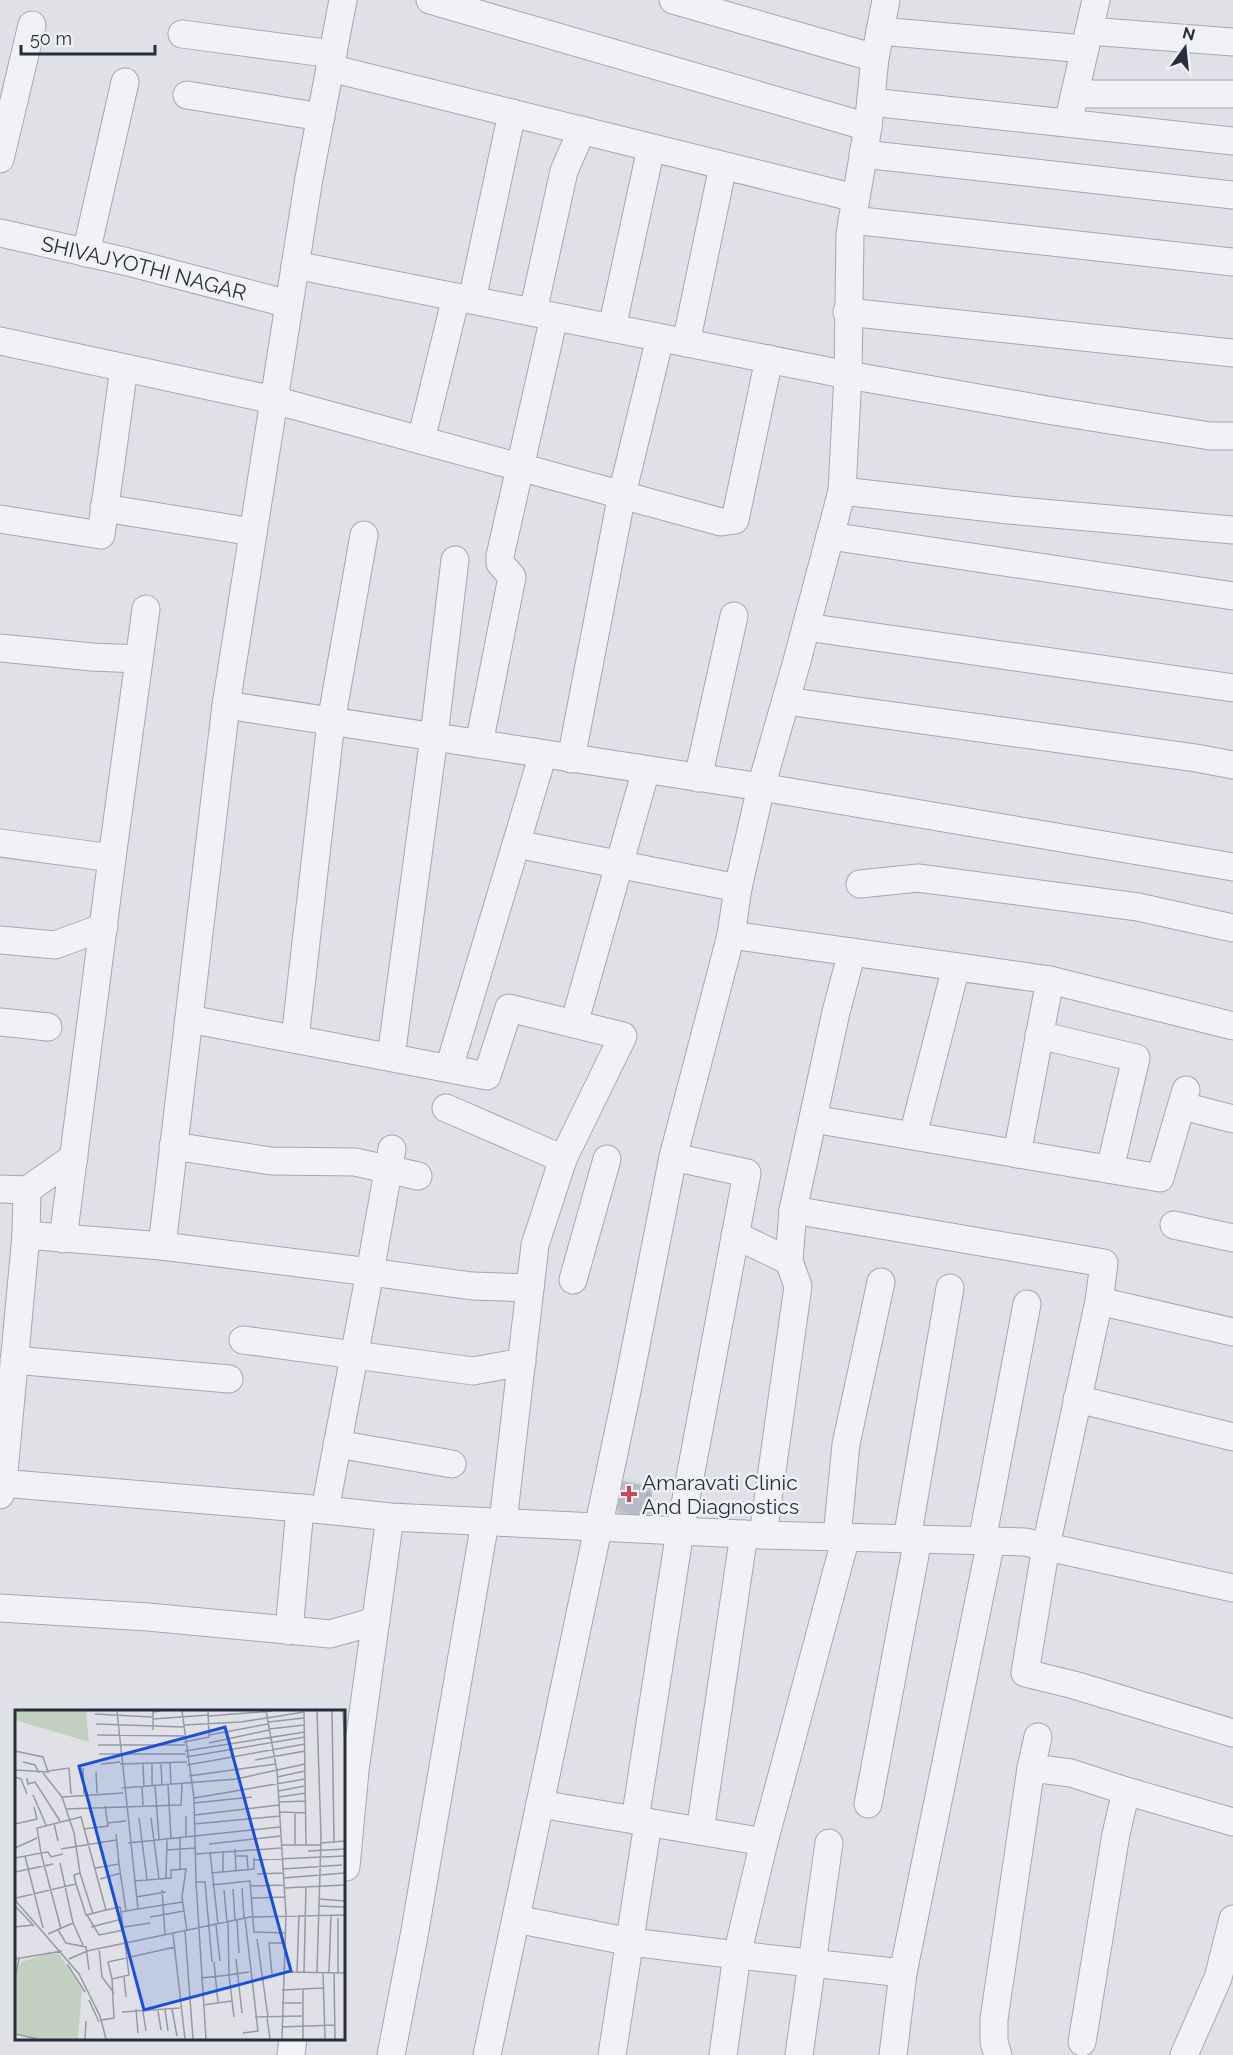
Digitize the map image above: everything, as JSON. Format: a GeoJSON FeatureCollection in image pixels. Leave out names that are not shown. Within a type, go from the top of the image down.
{"type":"FeatureCollection","features":[{"type":"Feature","properties":{"kind":"street"},"geometry":{"type":"LineString","coordinates":[[162,1246],[226,705],[295,265],[343,0]]}},
{"type":"Feature","properties":{"kind":"street"},"geometry":{"type":"LineString","coordinates":[[430,0],[869,115],[1068,123],[1233,141]]}},
{"type":"Feature","properties":{"kind":"street"},"geometry":{"type":"LineString","coordinates":[[674,0],[875,58]]}},
{"type":"Feature","properties":{"kind":"street"},"geometry":{"type":"LineString","coordinates":[[487,2055],[673,1157],[731,935],[738,888],[761,788],[842,491],[854,209],[869,115],[875,58],[886,0]]}},
{"type":"Feature","properties":{"kind":"street"},"geometry":{"type":"LineString","coordinates":[[1068,123],[1096,0]]}},
{"type":"Feature","properties":{"kind":"street"},"geometry":{"type":"LineString","coordinates":[[0,159],[32,25]]}},
{"type":"Feature","properties":{"kind":"street"},"geometry":{"type":"LineString","coordinates":[[880,31],[1087,40],[1233,42]]}},
{"type":"Feature","properties":{"kind":"street"},"geometry":{"type":"LineString","coordinates":[[182,34],[331,61],[512,113],[723,165],[854,209],[1233,262]]}},
{"type":"Feature","properties":{"kind":"street"},"geometry":{"type":"LineString","coordinates":[[86,253],[125,82]]}},
{"type":"Feature","properties":{"kind":"street"},"geometry":{"type":"LineString","coordinates":[[1075,94],[1233,94]]}},
{"type":"Feature","properties":{"kind":"street"},"geometry":{"type":"LineString","coordinates":[[187,95],[321,117]]}},
{"type":"Feature","properties":{"kind":"street"},"geometry":{"type":"LineString","coordinates":[[422,440],[464,299],[512,113]]}},
{"type":"Feature","properties":{"kind":"street"},"geometry":{"type":"LineString","coordinates":[[479,744],[512,577],[499,559],[520,467],[564,171],[582,130]]}},
{"type":"Feature","properties":{"kind":"street"},"geometry":{"type":"LineString","coordinates":[[612,328],[651,148]]}},
{"type":"Feature","properties":{"kind":"street"},"geometry":{"type":"LineString","coordinates":[[863,154],[1233,195]]}},
{"type":"Feature","properties":{"kind":"street"},"geometry":{"type":"LineString","coordinates":[[571,759],[622,495],[673,340],[723,165]]}},
{"type":"Feature","properties":{"kind":"street","name":"SHIVAJYOTHI NAGAR"},"geometry":{"type":"LineString","coordinates":[[0,233],[289,304]]}},
{"type":"Feature","properties":{"kind":"street"},"geometry":{"type":"LineString","coordinates":[[295,265],[848,375],[1059,412],[1210,435],[1233,436]]}},
{"type":"Feature","properties":{"kind":"street"},"geometry":{"type":"LineString","coordinates":[[848,312],[1233,353]]}},
{"type":"Feature","properties":{"kind":"street"},"geometry":{"type":"LineString","coordinates":[[0,341],[273,400],[721,522],[735,519],[769,359]]}},
{"type":"Feature","properties":{"kind":"street"},"geometry":{"type":"LineString","coordinates":[[0,519],[101,535],[124,368]]}},
{"type":"Feature","properties":{"kind":"street"},"geometry":{"type":"LineString","coordinates":[[842,491],[1009,510],[1233,530]]}},
{"type":"Feature","properties":{"kind":"street"},"geometry":{"type":"LineString","coordinates":[[104,508],[253,532]]}},
{"type":"Feature","properties":{"kind":"street"},"geometry":{"type":"LineString","coordinates":[[295,1039],[332,722],[364,535]]}},
{"type":"Feature","properties":{"kind":"street"},"geometry":{"type":"LineString","coordinates":[[830,536],[1233,596]]}},
{"type":"Feature","properties":{"kind":"street"},"geometry":{"type":"LineString","coordinates":[[391,1057],[455,560]]}},
{"type":"Feature","properties":{"kind":"street"},"geometry":{"type":"LineString","coordinates":[[63,1239],[146,609]]}},
{"type":"Feature","properties":{"kind":"street"},"geometry":{"type":"LineString","coordinates":[[698,778],[734,616]]}},
{"type":"Feature","properties":{"kind":"street"},"geometry":{"type":"LineString","coordinates":[[806,627],[1233,688]]}},
{"type":"Feature","properties":{"kind":"street"},"geometry":{"type":"LineString","coordinates":[[0,648],[140,659]]}},
{"type":"Feature","properties":{"kind":"street"},"geometry":{"type":"LineString","coordinates":[[786,701],[1233,765]]}},
{"type":"Feature","properties":{"kind":"street"},"geometry":{"type":"LineString","coordinates":[[226,705],[761,788],[1233,867]]}},
{"type":"Feature","properties":{"kind":"street"},"geometry":{"type":"LineString","coordinates":[[449,1068],[543,754]]}},
{"type":"Feature","properties":{"kind":"street"},"geometry":{"type":"LineString","coordinates":[[574,1024],[646,770]]}},
{"type":"Feature","properties":{"kind":"street"},"geometry":{"type":"LineString","coordinates":[[0,843],[112,858]]}},
{"type":"Feature","properties":{"kind":"street"},"geometry":{"type":"LineString","coordinates":[[516,844],[738,888]]}},
{"type":"Feature","properties":{"kind":"street"},"geometry":{"type":"LineString","coordinates":[[860,884],[918,878],[1138,907],[1233,928]]}},
{"type":"Feature","properties":{"kind":"street"},"geometry":{"type":"LineString","coordinates":[[0,940],[55,945],[104,927]]}},
{"type":"Feature","properties":{"kind":"street"},"geometry":{"type":"LineString","coordinates":[[731,935],[1050,980],[1233,1026]]}},
{"type":"Feature","properties":{"kind":"street"},"geometry":{"type":"LineString","coordinates":[[700,1831],[798,1286],[789,1261],[793,1210],[836,1012],[852,952]]}},
{"type":"Feature","properties":{"kind":"street"},"geometry":{"type":"LineString","coordinates":[[913,1135],[956,967]]}},
{"type":"Feature","properties":{"kind":"street"},"geometry":{"type":"LineString","coordinates":[[1017,1154],[1050,980]]}},
{"type":"Feature","properties":{"kind":"street"},"geometry":{"type":"LineString","coordinates":[[189,1019],[487,1076],[509,1008],[623,1036],[563,1159],[535,1245],[522,1362],[494,1522],[391,2055]]}},
{"type":"Feature","properties":{"kind":"street"},"geometry":{"type":"LineString","coordinates":[[0,1022],[48,1027]]}},
{"type":"Feature","properties":{"kind":"street"},"geometry":{"type":"LineString","coordinates":[[1039,1035],[1136,1058],[1110,1169]]}},
{"type":"Feature","properties":{"kind":"street"},"geometry":{"type":"LineString","coordinates":[[813,1119],[1160,1178],[1185,1098],[1233,1119]]}},
{"type":"Feature","properties":{"kind":"street"},"geometry":{"type":"LineString","coordinates":[[446,1108],[563,1159]]}},
{"type":"Feature","properties":{"kind":"street"},"geometry":{"type":"LineString","coordinates":[[173,1146],[271,1161],[355,1162],[390,1159],[418,1176]]}},
{"type":"Feature","properties":{"kind":"street"},"geometry":{"type":"LineString","coordinates":[[0,1189],[27,1190],[74,1157]]}},
{"type":"Feature","properties":{"kind":"street"},"geometry":{"type":"LineString","coordinates":[[612,2055],[631,1942],[642,1821],[680,1531],[747,1173],[673,1157]]}},
{"type":"Feature","properties":{"kind":"street"},"geometry":{"type":"LineString","coordinates":[[290,1630],[312,1509],[337,1444],[390,1159]]}},
{"type":"Feature","properties":{"kind":"street"},"geometry":{"type":"LineString","coordinates":[[573,1280],[607,1159]]}},
{"type":"Feature","properties":{"kind":"street"},"geometry":{"type":"LineString","coordinates":[[27,1190],[26,1235],[10,1293],[9,1375],[1,1487],[312,1509],[390,1517],[754,1534],[1025,1542],[1233,1588]]}},
{"type":"Feature","properties":{"kind":"street"},"geometry":{"type":"LineString","coordinates":[[550,1200],[591,1215]]}},
{"type":"Feature","properties":{"kind":"street"},"geometry":{"type":"LineString","coordinates":[[793,1210],[1104,1263],[1099,1301],[1046,1546],[1025,1673],[1074,1685],[1233,1733]]}},
{"type":"Feature","properties":{"kind":"street"},"geometry":{"type":"LineString","coordinates":[[1174,1225],[1233,1238]]}},
{"type":"Feature","properties":{"kind":"street"},"geometry":{"type":"LineString","coordinates":[[26,1235],[162,1246],[472,1286],[530,1288]]}},
{"type":"Feature","properties":{"kind":"street"},"geometry":{"type":"LineString","coordinates":[[735,1235],[789,1261]]}},
{"type":"Feature","properties":{"kind":"street"},"geometry":{"type":"LineString","coordinates":[[723,2055],[737,1955],[841,1537],[846,1444],[881,1282]]}},
{"type":"Feature","properties":{"kind":"street"},"geometry":{"type":"LineString","coordinates":[[868,1804],[912,1539],[950,1288]]}},
{"type":"Feature","properties":{"kind":"street"},"geometry":{"type":"LineString","coordinates":[[1099,1301],[1233,1332]]}},
{"type":"Feature","properties":{"kind":"street"},"geometry":{"type":"LineString","coordinates":[[893,2055],[903,1973],[986,1541],[1027,1304]]}},
{"type":"Feature","properties":{"kind":"street"},"geometry":{"type":"LineString","coordinates":[[243,1340],[473,1371],[522,1362]]}},
{"type":"Feature","properties":{"kind":"street"},"geometry":{"type":"LineString","coordinates":[[9,1375],[229,1379]]}},
{"type":"Feature","properties":{"kind":"street"},"geometry":{"type":"LineString","coordinates":[[1077,1400],[1233,1437]]}},
{"type":"Feature","properties":{"kind":"street"},"geometry":{"type":"LineString","coordinates":[[337,1444],[452,1464]]}},
{"type":"Feature","properties":{"kind":"street"},"geometry":{"type":"LineString","coordinates":[[345,1867],[355,1771],[390,1517]]}},
{"type":"Feature","properties":{"kind":"street"},"geometry":{"type":"LineString","coordinates":[[0,1608],[148,1617],[330,1634],[376,1621]]}},
{"type":"Feature","properties":{"kind":"street"},"geometry":{"type":"LineString","coordinates":[[998,2055],[994,2042],[994,2019],[1031,1768],[1038,1737]]}},
{"type":"Feature","properties":{"kind":"street"},"geometry":{"type":"LineString","coordinates":[[1031,1768],[1071,1773],[1233,1822]]}},
{"type":"Feature","properties":{"kind":"street"},"geometry":{"type":"LineString","coordinates":[[1082,2042],[1116,1834],[1126,1791]]}},
{"type":"Feature","properties":{"kind":"street"},"geometry":{"type":"LineString","coordinates":[[540,1804],[764,1842]]}},
{"type":"Feature","properties":{"kind":"street"},"geometry":{"type":"LineString","coordinates":[[799,2055],[829,1843]]}},
{"type":"Feature","properties":{"kind":"street"},"geometry":{"type":"LineString","coordinates":[[516,1919],[631,1942],[903,1973]]}},
{"type":"Feature","properties":{"kind":"street"},"geometry":{"type":"LineString","coordinates":[[1189,2054],[1218,1978],[1233,1919]]}},
{"type":"Feature","properties":{"kind":"street"},"geometry":{"type":"LineString","coordinates":[[291,2055],[293,2040]]}},
{"type":"Feature","properties":{"kind":"building"},"geometry":{"type":"Polygon","coordinates":[[[617,1480],[648,1486],[642,1513],[611,1507],[617,1480]]]}},
{"type":"Feature","properties":{"kind":"place","name":"Amaravati Clinic And Diagnostics"},"geometry":{"type":"Point","coordinates":[629,1494]}}]}
